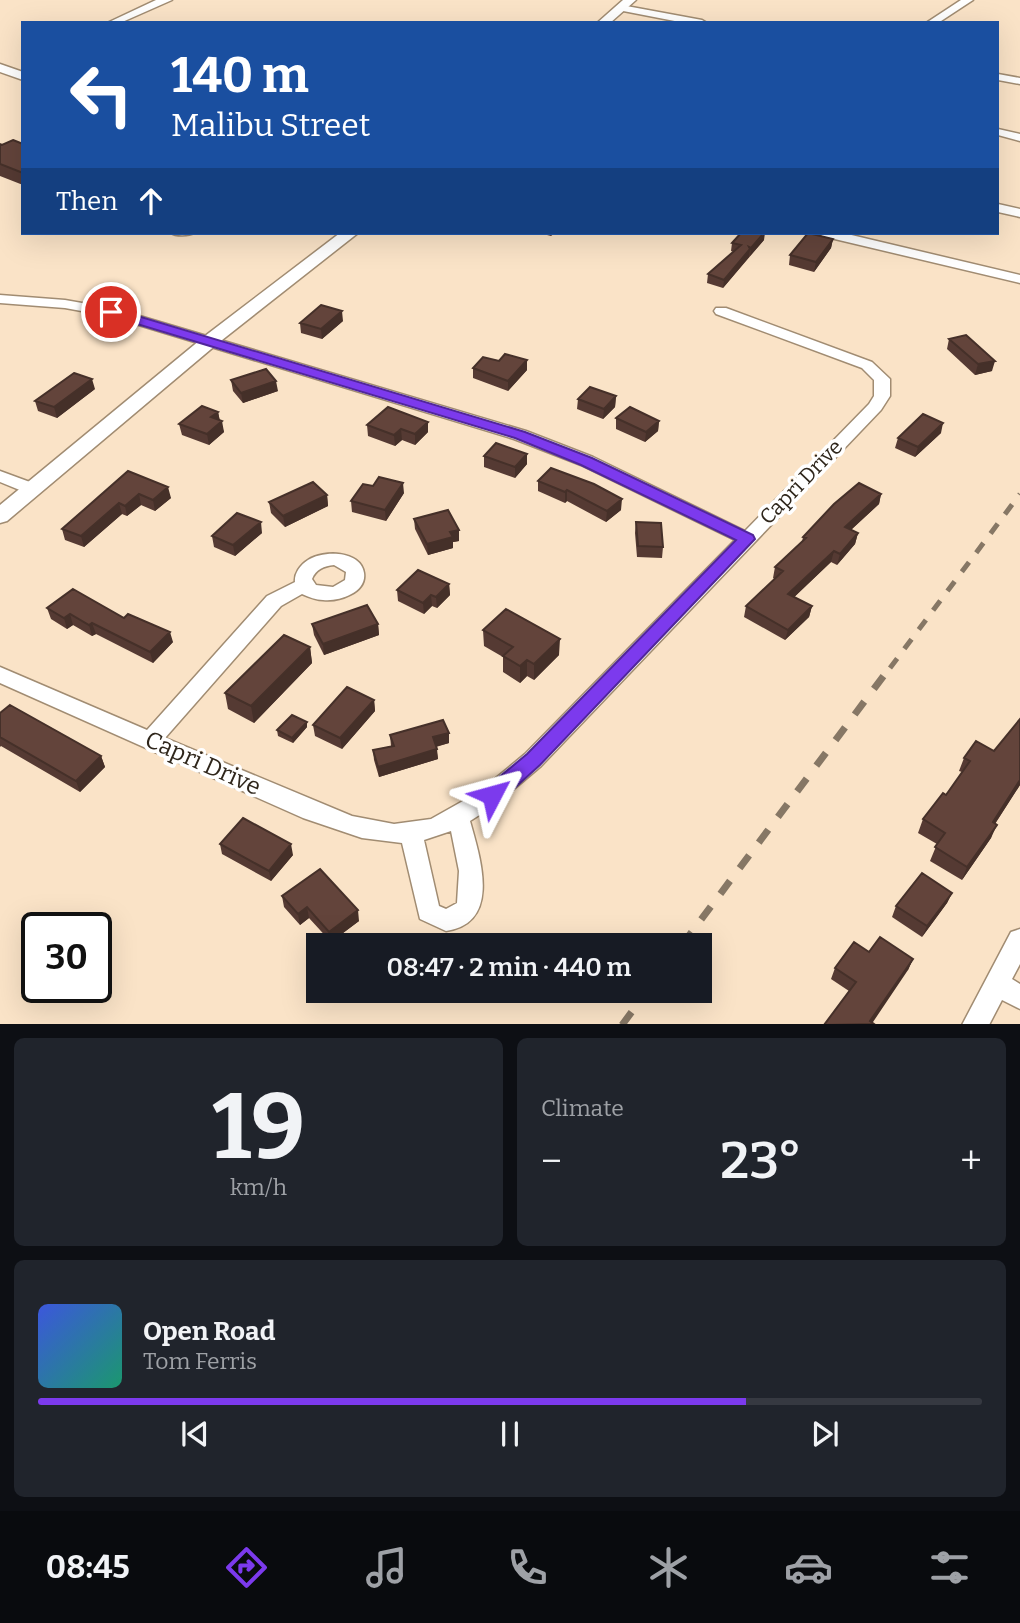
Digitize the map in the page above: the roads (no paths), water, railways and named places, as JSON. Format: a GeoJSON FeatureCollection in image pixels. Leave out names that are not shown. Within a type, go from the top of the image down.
{"type":"FeatureCollection","features":[{"type":"Feature","properties":{"kind":"street"},"geometry":{"type":"LineString","coordinates":[[116,21],[167,0]]}},
{"type":"Feature","properties":{"kind":"street"},"geometry":{"type":"LineString","coordinates":[[934,21],[968,0]]}},
{"type":"Feature","properties":{"kind":"street"},"geometry":{"type":"LineString","coordinates":[[605,21],[625,4],[694,21]]}},
{"type":"Feature","properties":{"kind":"street"},"geometry":{"type":"LineString","coordinates":[[0,68],[20,73]]}},
{"type":"Feature","properties":{"kind":"street"},"geometry":{"type":"LineString","coordinates":[[999,81],[1020,81]]}},
{"type":"Feature","properties":{"kind":"street"},"geometry":{"type":"LineString","coordinates":[[999,132],[1020,138]]}},
{"type":"Feature","properties":{"kind":"street"},"geometry":{"type":"LineString","coordinates":[[999,208],[1020,213]]}},
{"type":"Feature","properties":{"kind":"street"},"geometry":{"type":"LineString","coordinates":[[0,516],[211,340],[347,235]]}},
{"type":"Feature","properties":{"kind":"street"},"geometry":{"type":"LineString","coordinates":[[835,235],[1020,279]]}},
{"type":"Feature","properties":{"kind":"street"},"geometry":{"type":"LineString","coordinates":[[0,299],[101,310],[211,340],[520,435],[587,461],[747,539]]}},
{"type":"Feature","properties":{"kind":"street","name":"Capri Drive"},"geometry":{"type":"LineString","coordinates":[[0,675],[311,811],[372,831],[411,833],[458,817],[476,807],[533,760],[875,407],[884,387],[877,371],[721,311]]}},
{"type":"Feature","properties":{"kind":"street"},"geometry":{"type":"LineString","coordinates":[[0,476],[32,489]]}},
{"type":"Feature","properties":{"kind":"street"},"geometry":{"type":"LineString","coordinates":[[150,740],[274,601],[305,585]]}},
{"type":"Feature","properties":{"kind":"street"},"geometry":{"type":"LineString","coordinates":[[411,833],[428,912],[437,920],[451,921],[469,907],[473,893],[458,817]]}},
{"type":"Feature","properties":{"kind":"street"},"geometry":{"type":"LineString","coordinates":[[975,1024],[1020,940]]}},
{"type":"Feature","properties":{"kind":"street"},"geometry":{"type":"LineString","coordinates":[[997,984],[1020,997]]}},
{"type":"Feature","properties":{"kind":"railway"},"geometry":{"type":"LineString","coordinates":[[890,668],[1020,494]]}},
{"type":"Feature","properties":{"kind":"railway"},"geometry":{"type":"LineString","coordinates":[[691,933],[891,666]]}},
{"type":"Feature","properties":{"kind":"railway"},"geometry":{"type":"LineString","coordinates":[[623,1024],[638,1003]]}}]}
